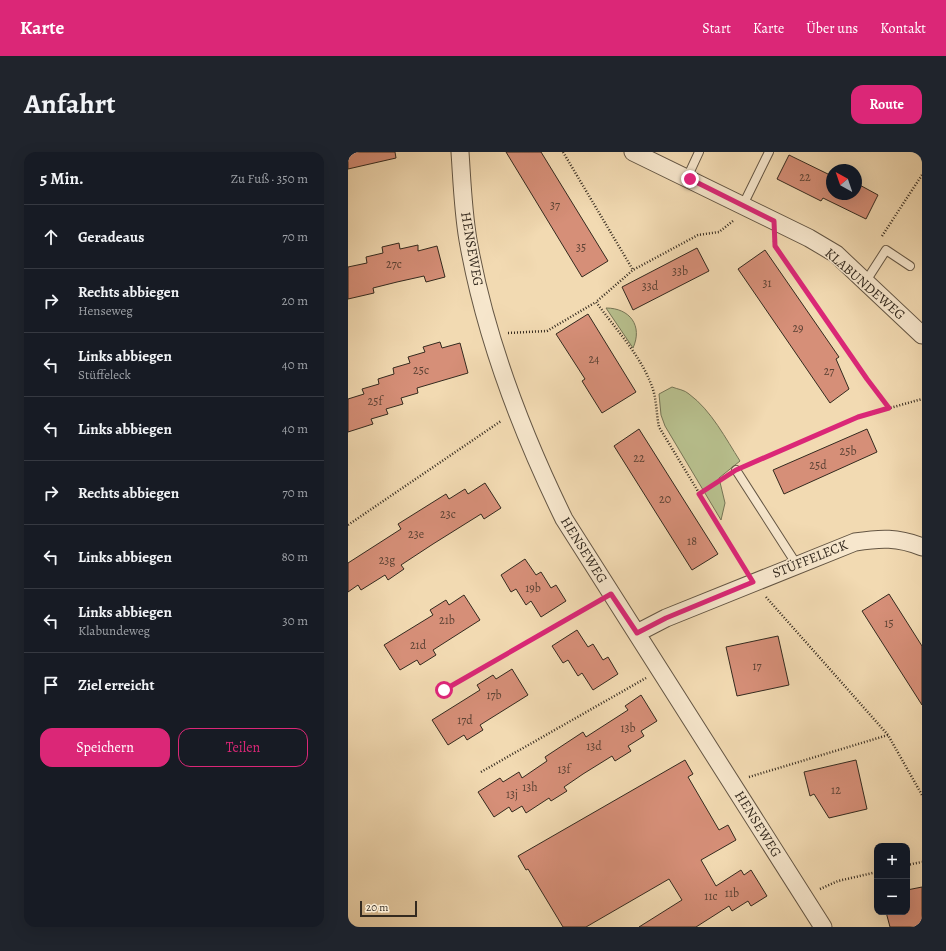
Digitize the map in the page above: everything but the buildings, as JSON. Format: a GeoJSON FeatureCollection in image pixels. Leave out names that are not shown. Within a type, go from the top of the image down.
{"type":"FeatureCollection","features":[{"type":"Feature","properties":{"kind":"street","name":"HENSEWEG"},"geometry":{"type":"LineString","coordinates":[[460,152],[468,239],[490,334],[516,411],[540,471],[564,519],[823,927]]}},
{"type":"Feature","properties":{"kind":"street","name":"KLABUNDEWEG"},"geometry":{"type":"LineString","coordinates":[[633,152],[809,238],[836,254],[866,280],[922,335]]}},
{"type":"Feature","properties":{"kind":"street","name":"STÜFFELECK"},"geometry":{"type":"LineString","coordinates":[[637,633],[666,618],[855,542],[880,538],[906,541],[922,547]]}},
{"type":"Feature","properties":{"kind":"lane"},"geometry":{"type":"LineString","coordinates":[[687,178],[699,152]]}},
{"type":"Feature","properties":{"kind":"lane"},"geometry":{"type":"LineString","coordinates":[[743,205],[769,152]]}},
{"type":"Feature","properties":{"kind":"lane"},"geometry":{"type":"LineString","coordinates":[[866,280],[886,250],[910,266]]}},
{"type":"Feature","properties":{"kind":"lane"},"geometry":{"type":"LineString","coordinates":[[736,470],[797,565]]}},
{"type":"Feature","properties":{"kind":"path"},"geometry":{"type":"LineString","coordinates":[[563,152],[633,270]]}},
{"type":"Feature","properties":{"kind":"path"},"geometry":{"type":"LineString","coordinates":[[882,237],[922,174]]}},
{"type":"Feature","properties":{"kind":"path"},"geometry":{"type":"LineString","coordinates":[[774,221],[775,246],[867,379],[889,408]]}},
{"type":"Feature","properties":{"kind":"path"},"geometry":{"type":"LineString","coordinates":[[490,334],[547,331],[596,302],[633,270],[698,235],[719,232]]}},
{"type":"Feature","properties":{"kind":"path"},"geometry":{"type":"LineString","coordinates":[[596,302],[633,353],[651,384],[656,400],[655,411],[659,427],[753,582],[888,735],[922,795]]}},
{"type":"Feature","properties":{"kind":"path"},"geometry":{"type":"LineString","coordinates":[[699,494],[736,470],[858,417],[922,399]]}},
{"type":"Feature","properties":{"kind":"path"},"geometry":{"type":"LineString","coordinates":[[348,525],[516,411]]}},
{"type":"Feature","properties":{"kind":"path"},"geometry":{"type":"LineString","coordinates":[[444,690],[611,594]]}},
{"type":"Feature","properties":{"kind":"path"},"geometry":{"type":"LineString","coordinates":[[481,772],[660,670]]}},
{"type":"Feature","properties":{"kind":"path"},"geometry":{"type":"LineString","coordinates":[[731,782],[888,735]]}},
{"type":"Feature","properties":{"kind":"path"},"geometry":{"type":"LineString","coordinates":[[910,864],[922,862]]}},
{"type":"Feature","properties":{"kind":"path"},"geometry":{"type":"LineString","coordinates":[[804,897],[838,880],[874,873]]}},
{"type":"Feature","properties":{"kind":"green space"},"geometry":{"type":"Polygon","coordinates":[[[606,308],[622,311],[632,320],[636,332],[636,340],[633,348],[606,308]]]}},
{"type":"Feature","properties":{"kind":"green space"},"geometry":{"type":"Polygon","coordinates":[[[672,387],[687,393],[704,408],[718,425],[740,461],[719,478],[725,503],[721,520],[665,426],[661,415],[659,394],[672,387]]]}},
{"type":"Feature","properties":{"kind":"route"},"geometry":{"type":"LineString","coordinates":[[444,690],[611,594],[637,633],[666,618],[753,582],[699,494],[736,470],[858,417],[889,408],[867,379],[775,246],[774,221],[690,179]]}}]}
